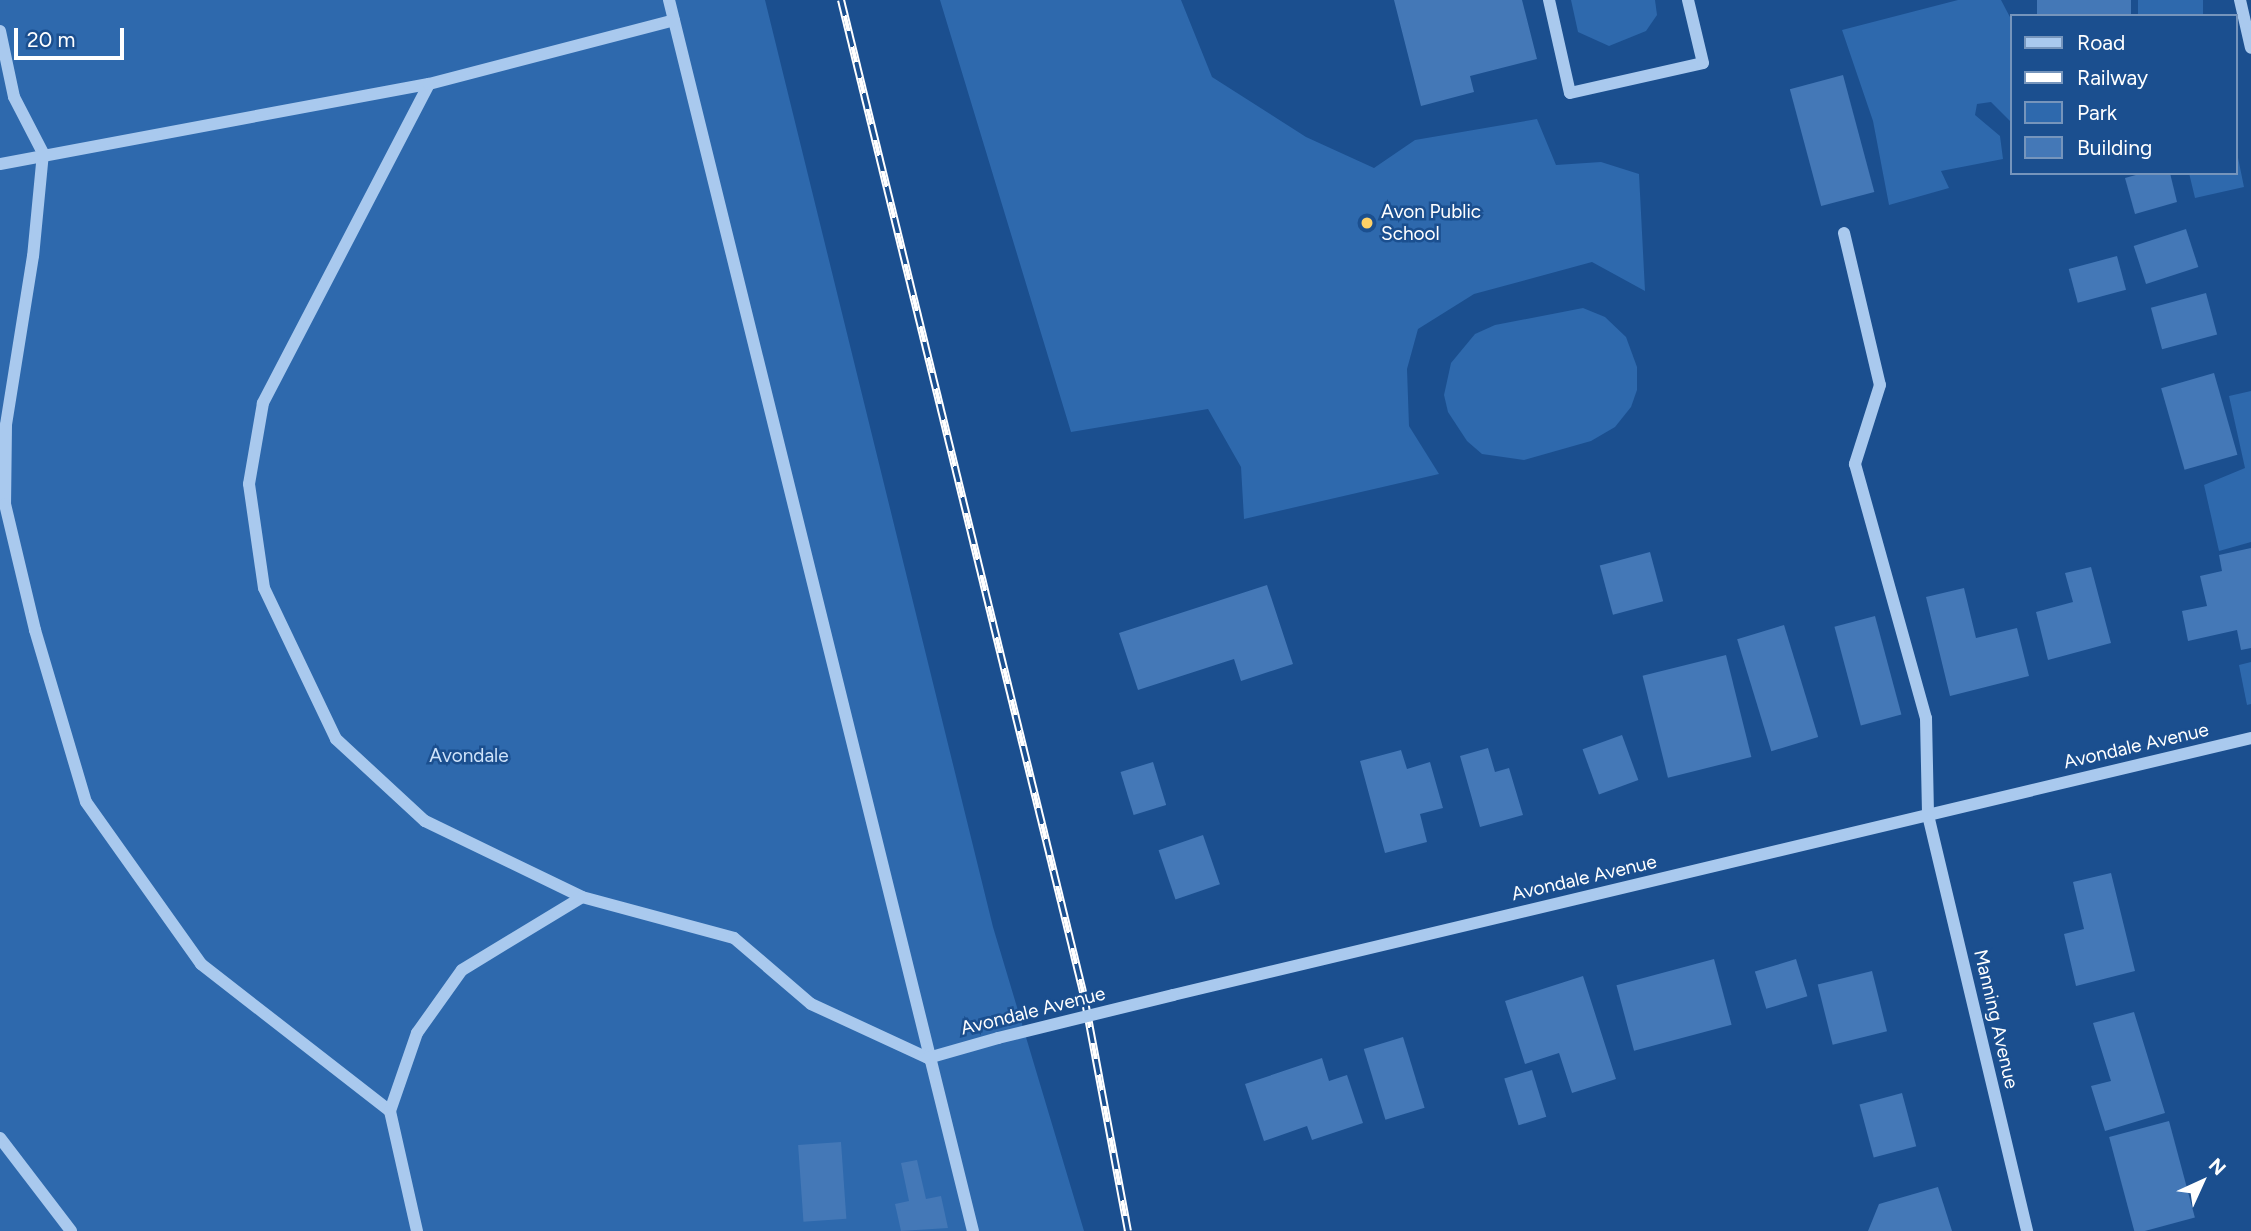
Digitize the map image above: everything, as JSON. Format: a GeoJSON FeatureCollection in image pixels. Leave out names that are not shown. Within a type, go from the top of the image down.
{"type":"FeatureCollection","features":[{"type":"Feature","properties":{"kind":"street"},"geometry":{"type":"LineString","coordinates":[[669,0],[928,1058],[973,1231]]}},
{"type":"Feature","properties":{"kind":"street"},"geometry":{"type":"LineString","coordinates":[[1549,0],[1570,93],[1703,63],[1688,0]]}},
{"type":"Feature","properties":{"kind":"street"},"geometry":{"type":"LineString","coordinates":[[2240,0],[2251,48]]}},
{"type":"Feature","properties":{"kind":"street"},"geometry":{"type":"LineString","coordinates":[[0,164],[43,153],[429,83],[674,20]]}},
{"type":"Feature","properties":{"kind":"street"},"geometry":{"type":"LineString","coordinates":[[0,32],[14,97],[43,153],[33,256],[6,425],[5,504],[35,630],[86,802],[201,964],[390,1111]]}},
{"type":"Feature","properties":{"kind":"street"},"geometry":{"type":"LineString","coordinates":[[429,83],[263,403],[249,484],[264,588],[336,739],[425,821],[582,897],[734,938],[811,1004],[928,1058]]}},
{"type":"Feature","properties":{"kind":"street","name":"Manning Avenue"},"geometry":{"type":"LineString","coordinates":[[1844,233],[1880,385],[1855,464],[1926,718],[1928,815],[2027,1231]]}},
{"type":"Feature","properties":{"kind":"street","name":"Avondale Avenue"},"geometry":{"type":"LineString","coordinates":[[928,1058],[1173,995],[2251,738]]}},
{"type":"Feature","properties":{"kind":"street"},"geometry":{"type":"LineString","coordinates":[[417,1231],[390,1111],[417,1033],[461,970],[582,897]]}},
{"type":"Feature","properties":{"kind":"street"},"geometry":{"type":"LineString","coordinates":[[0,1138],[71,1231]]}},
{"type":"Feature","properties":{"kind":"green space","name":"Avondale"},"geometry":{"type":"Polygon","coordinates":[[[0,0],[765,0],[993,927],[1084,1231],[0,1231],[0,0]]]}},
{"type":"Feature","properties":{"kind":"green space"},"geometry":{"type":"Polygon","coordinates":[[[940,0],[1181,0],[1212,77],[1306,137],[1374,168],[1415,140],[1537,119],[1556,165],[1601,162],[1639,174],[1645,291],[1592,262],[1474,294],[1418,329],[1407,369],[1409,426],[1439,474],[1244,519],[1241,467],[1208,409],[1071,432],[940,0]]]}},
{"type":"Feature","properties":{"kind":"green space"},"geometry":{"type":"Polygon","coordinates":[[[1571,0],[1655,0],[1657,15],[1646,31],[1609,46],[1578,32],[1571,0]]]}},
{"type":"Feature","properties":{"kind":"green space"},"geometry":{"type":"Polygon","coordinates":[[[1958,0],[2001,0],[2010,17],[2010,121],[1991,102],[1977,104],[1975,115],[2000,136],[2003,159],[1941,171],[1949,188],[1889,205],[1873,121],[1842,30],[1958,0]]]}},
{"type":"Feature","properties":{"kind":"green space"},"geometry":{"type":"Polygon","coordinates":[[[2138,0],[2203,0],[2203,14],[2138,14],[2138,0]]]}},
{"type":"Feature","properties":{"kind":"green space"},"geometry":{"type":"Polygon","coordinates":[[[2237,153],[2244,187],[2195,198],[2189,175],[2237,175],[2237,153]]]}},
{"type":"Feature","properties":{"kind":"green space"},"geometry":{"type":"Polygon","coordinates":[[[1583,308],[1605,317],[1626,337],[1637,367],[1637,390],[1631,407],[1615,427],[1591,441],[1524,460],[1482,454],[1467,441],[1448,412],[1444,395],[1451,363],[1475,334],[1495,325],[1583,308]]]}},
{"type":"Feature","properties":{"kind":"green space"},"geometry":{"type":"Polygon","coordinates":[[[2251,391],[2251,542],[2219,551],[2204,485],[2245,468],[2229,396],[2251,391]]]}},
{"type":"Feature","properties":{"kind":"green space"},"geometry":{"type":"Polygon","coordinates":[[[2251,662],[2251,704],[2247,705],[2239,665],[2251,662]]]}},
{"type":"Feature","properties":{"kind":"building"},"geometry":{"type":"Polygon","coordinates":[[[1394,0],[1522,0],[1537,59],[1470,76],[1474,92],[1421,106],[1394,0]]]}},
{"type":"Feature","properties":{"kind":"building"},"geometry":{"type":"Polygon","coordinates":[[[2037,0],[2131,0],[2131,14],[2037,14],[2037,0]]]}},
{"type":"Feature","properties":{"kind":"building"},"geometry":{"type":"Polygon","coordinates":[[[1843,75],[1874,192],[1821,206],[1790,89],[1843,75]]]}},
{"type":"Feature","properties":{"kind":"building"},"geometry":{"type":"Polygon","coordinates":[[[2136,175],[2170,175],[2177,202],[2135,214],[2125,178],[2136,175]]]}},
{"type":"Feature","properties":{"kind":"building"},"geometry":{"type":"Polygon","coordinates":[[[2186,229],[2198,267],[2146,284],[2134,246],[2186,229]]]}},
{"type":"Feature","properties":{"kind":"building"},"geometry":{"type":"Polygon","coordinates":[[[2117,256],[2126,290],[2078,303],[2069,269],[2117,256]]]}},
{"type":"Feature","properties":{"kind":"building"},"geometry":{"type":"Polygon","coordinates":[[[2206,293],[2217,335],[2162,349],[2151,308],[2206,293]]]}},
{"type":"Feature","properties":{"kind":"building"},"geometry":{"type":"Polygon","coordinates":[[[2214,373],[2237,455],[2185,470],[2161,388],[2214,373]]]}},
{"type":"Feature","properties":{"kind":"building"},"geometry":{"type":"Polygon","coordinates":[[[2251,548],[2251,648],[2241,650],[2237,630],[2188,641],[2182,611],[2207,606],[2200,576],[2222,571],[2219,555],[2251,548]]]}},
{"type":"Feature","properties":{"kind":"building"},"geometry":{"type":"Polygon","coordinates":[[[1650,552],[1663,601],[1613,615],[1600,565],[1650,552]]]}},
{"type":"Feature","properties":{"kind":"building"},"geometry":{"type":"Polygon","coordinates":[[[2091,567],[2111,643],[2048,660],[2036,612],[2073,602],[2065,573],[2091,567]]]}},
{"type":"Feature","properties":{"kind":"building"},"geometry":{"type":"Polygon","coordinates":[[[1267,585],[1293,664],[1241,681],[1234,659],[1138,690],[1119,633],[1267,585]]]}},
{"type":"Feature","properties":{"kind":"building"},"geometry":{"type":"Polygon","coordinates":[[[1964,588],[1976,638],[2017,628],[2029,676],[1950,696],[1926,597],[1964,588]]]}},
{"type":"Feature","properties":{"kind":"building"},"geometry":{"type":"Polygon","coordinates":[[[1875,616],[1901,715],[1861,725],[1834,627],[1875,616]]]}},
{"type":"Feature","properties":{"kind":"building"},"geometry":{"type":"Polygon","coordinates":[[[1784,625],[1818,737],[1771,751],[1737,639],[1784,625]]]}},
{"type":"Feature","properties":{"kind":"building"},"geometry":{"type":"Polygon","coordinates":[[[1726,655],[1751,757],[1668,778],[1643,676],[1726,655]]]}},
{"type":"Feature","properties":{"kind":"building"},"geometry":{"type":"Polygon","coordinates":[[[1622,735],[1638,780],[1599,794],[1583,749],[1622,735]]]}},
{"type":"Feature","properties":{"kind":"building"},"geometry":{"type":"Polygon","coordinates":[[[1488,748],[1495,772],[1509,768],[1523,815],[1480,827],[1460,756],[1488,748]]]}},
{"type":"Feature","properties":{"kind":"building"},"geometry":{"type":"Polygon","coordinates":[[[1401,750],[1407,769],[1430,762],[1443,808],[1420,814],[1427,842],[1385,853],[1360,761],[1401,750]]]}},
{"type":"Feature","properties":{"kind":"building"},"geometry":{"type":"Polygon","coordinates":[[[1153,762],[1166,805],[1134,815],[1120,772],[1153,762]]]}},
{"type":"Feature","properties":{"kind":"building"},"geometry":{"type":"Polygon","coordinates":[[[1203,835],[1220,884],[1175,899],[1159,850],[1203,835]]]}},
{"type":"Feature","properties":{"kind":"building"},"geometry":{"type":"Polygon","coordinates":[[[2111,873],[2135,971],[2076,986],[2064,934],[2084,929],[2073,882],[2111,873]]]}},
{"type":"Feature","properties":{"kind":"building"},"geometry":{"type":"Polygon","coordinates":[[[1714,959],[1732,1025],[1634,1051],[1616,985],[1714,959]]]}},
{"type":"Feature","properties":{"kind":"building"},"geometry":{"type":"Polygon","coordinates":[[[1796,959],[1807,996],[1766,1009],[1755,972],[1796,959]]]}},
{"type":"Feature","properties":{"kind":"building"},"geometry":{"type":"Polygon","coordinates":[[[1872,971],[1887,1031],[1833,1045],[1818,985],[1872,971]]]}},
{"type":"Feature","properties":{"kind":"building"},"geometry":{"type":"Polygon","coordinates":[[[1583,976],[1616,1079],[1572,1093],[1559,1053],[1525,1064],[1505,1001],[1583,976]]]}},
{"type":"Feature","properties":{"kind":"building"},"geometry":{"type":"Polygon","coordinates":[[[2134,1012],[2165,1113],[2105,1131],[2091,1086],[2111,1081],[2093,1023],[2134,1012]]]}},
{"type":"Feature","properties":{"kind":"building"},"geometry":{"type":"Polygon","coordinates":[[[1403,1037],[1425,1108],[1385,1120],[1364,1049],[1403,1037]]]}},
{"type":"Feature","properties":{"kind":"building"},"geometry":{"type":"Polygon","coordinates":[[[1322,1058],[1329,1081],[1347,1075],[1363,1123],[1312,1140],[1307,1126],[1264,1141],[1245,1084],[1322,1058]]]}},
{"type":"Feature","properties":{"kind":"building"},"geometry":{"type":"Polygon","coordinates":[[[1532,1070],[1546,1117],[1519,1125],[1504,1078],[1532,1070]]]}},
{"type":"Feature","properties":{"kind":"building"},"geometry":{"type":"Polygon","coordinates":[[[1902,1093],[1916,1146],[1874,1158],[1859,1104],[1902,1093]]]}},
{"type":"Feature","properties":{"kind":"building"},"geometry":{"type":"Polygon","coordinates":[[[2169,1121],[2195,1218],[2145,1231],[2134,1231],[2109,1137],[2169,1121]]]}},
{"type":"Feature","properties":{"kind":"building"},"geometry":{"type":"Polygon","coordinates":[[[841,1142],[846,1219],[803,1222],[798,1145],[841,1142]]]}},
{"type":"Feature","properties":{"kind":"building"},"geometry":{"type":"Polygon","coordinates":[[[917,1160],[926,1199],[941,1196],[948,1228],[901,1231],[895,1204],[909,1201],[901,1163],[917,1160]]]}},
{"type":"Feature","properties":{"kind":"building"},"geometry":{"type":"Polygon","coordinates":[[[1938,1187],[1952,1231],[1868,1231],[1879,1204],[1938,1187]]]}},
{"type":"Feature","properties":{"kind":"railway"},"geometry":{"type":"LineString","coordinates":[[841,0],[1084,996],[1128,1231]]}},
{"type":"Feature","properties":{"kind":"place","name":"Avon Public School"},"geometry":{"type":"Point","coordinates":[1367,223]}}]}
